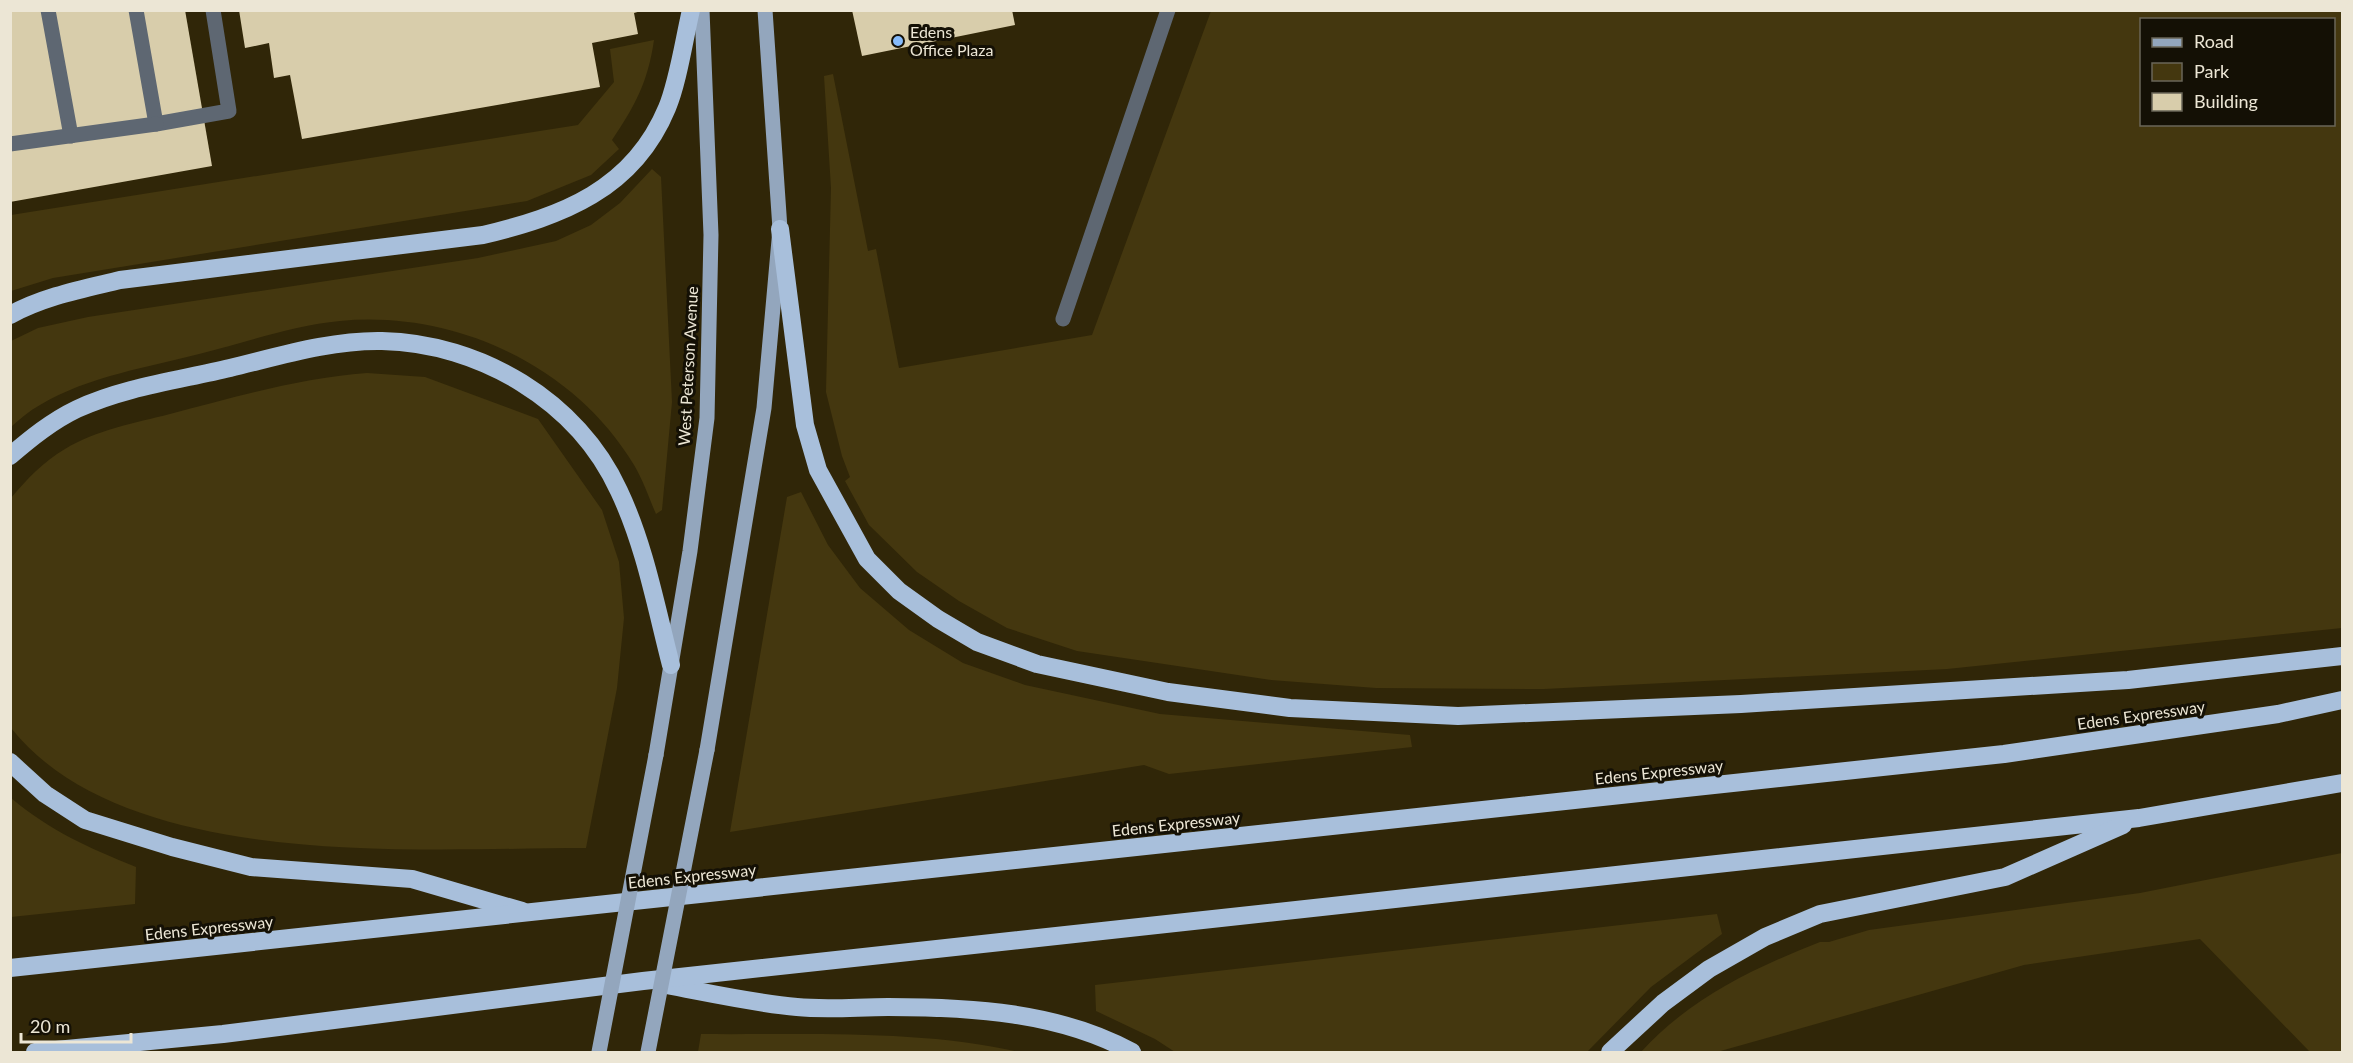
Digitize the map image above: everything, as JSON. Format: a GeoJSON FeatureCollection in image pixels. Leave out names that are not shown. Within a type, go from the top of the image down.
{"type":"FeatureCollection","features":[{"type":"Feature","properties":{"kind":"highway"},"geometry":{"type":"LineString","coordinates":[[10,315],[27,306],[68,292],[120,280],[483,235],[538,222],[579,204],[614,180],[645,147],[668,108],[691,10]]}},
{"type":"Feature","properties":{"kind":"highway"},"geometry":{"type":"LineString","coordinates":[[780,229],[804,425],[818,470],[861,549],[867,559],[899,591],[938,619],[977,642],[1037,664],[1168,692],[1290,708],[1458,716],[1752,703],[2128,680],[2343,656]]}},
{"type":"Feature","properties":{"kind":"highway"},"geometry":{"type":"LineString","coordinates":[[10,456],[36,434],[78,409],[127,392],[326,345],[382,341],[439,348],[482,362],[523,384],[563,414],[594,448],[619,489],[636,531],[670,665]]}},
{"type":"Feature","properties":{"kind":"highway","name":"Edens Expressway"},"geometry":{"type":"LineString","coordinates":[[10,968],[533,914],[2004,754],[2278,714],[2343,700]]}},
{"type":"Feature","properties":{"kind":"highway"},"geometry":{"type":"LineString","coordinates":[[10,762],[45,794],[85,820],[172,847],[251,867],[412,879],[533,914]]}},
{"type":"Feature","properties":{"kind":"highway"},"geometry":{"type":"LineString","coordinates":[[35,1053],[224,1034],[644,981],[2139,818],[2343,783]]}},
{"type":"Feature","properties":{"kind":"highway"},"geometry":{"type":"LineString","coordinates":[[1610,1053],[1672,996],[1709,969],[1765,937],[1820,914],[2005,878],[2139,818]]}},
{"type":"Feature","properties":{"kind":"highway"},"geometry":{"type":"LineString","coordinates":[[644,981],[798,1007],[918,1007],[1005,1014],[1055,1022],[1110,1040],[1132,1053]]}},
{"type":"Feature","properties":{"kind":"highway"},"geometry":{"type":"LineString","coordinates":[[177,1053],[224,1034]]}},
{"type":"Feature","properties":{"kind":"main road","name":"West Peterson Avenue"},"geometry":{"type":"LineString","coordinates":[[599,1053],[656,755],[690,551],[707,418],[711,235],[702,10]]}},
{"type":"Feature","properties":{"kind":"main road"},"geometry":{"type":"LineString","coordinates":[[648,1053],[707,750],[764,408],[780,229],[765,10]]}},
{"type":"Feature","properties":{"kind":"lane"},"geometry":{"type":"LineString","coordinates":[[48,10],[71,136]]}},
{"type":"Feature","properties":{"kind":"lane"},"geometry":{"type":"LineString","coordinates":[[136,10],[156,124]]}},
{"type":"Feature","properties":{"kind":"lane"},"geometry":{"type":"LineString","coordinates":[[10,144],[156,124],[229,111],[213,10]]}},
{"type":"Feature","properties":{"kind":"lane"},"geometry":{"type":"LineString","coordinates":[[1063,318],[1167,10]]}},
{"type":"Feature","properties":{"kind":"green space"},"geometry":{"type":"Polygon","coordinates":[[[1211,11],[2342,11],[2342,628],[1947,669],[1544,689],[1376,688],[1271,680],[1077,651],[1007,628],[959,601],[917,572],[869,525],[845,481],[850,477],[842,456],[826,392],[831,188],[824,76],[833,74],[868,251],[876,249],[899,368],[1092,335],[1211,11]]]}},
{"type":"Feature","properties":{"kind":"green space"},"geometry":{"type":"Polygon","coordinates":[[[654,40],[648,69],[639,93],[612,140],[619,149],[591,175],[527,201],[53,278],[11,291],[11,215],[578,125],[614,82],[610,49],[654,40]]]}},
{"type":"Feature","properties":{"kind":"green space"},"geometry":{"type":"Polygon","coordinates":[[[652,169],[661,177],[672,402],[662,510],[656,514],[634,465],[609,430],[579,399],[545,373],[507,351],[467,335],[426,325],[383,320],[340,321],[288,330],[99,379],[36,407],[11,427],[11,341],[38,328],[88,317],[478,258],[556,241],[591,225],[620,203],[652,169]]]}},
{"type":"Feature","properties":{"kind":"green space"},"geometry":{"type":"Polygon","coordinates":[[[367,373],[425,377],[538,419],[602,510],[619,562],[624,618],[617,688],[586,848],[442,850],[361,848],[279,842],[199,829],[126,808],[62,774],[11,728],[11,498],[29,478],[50,459],[77,442],[116,428],[268,389],[317,379],[367,373]]]}},
{"type":"Feature","properties":{"kind":"green space"},"geometry":{"type":"Polygon","coordinates":[[[801,492],[828,545],[860,588],[909,630],[963,663],[1025,685],[1160,714],[1410,735],[1412,747],[1169,774],[1144,765],[730,832],[787,497],[801,492]]]}},
{"type":"Feature","properties":{"kind":"green space"},"geometry":{"type":"Polygon","coordinates":[[[11,798],[70,838],[136,867],[135,904],[11,917],[11,798]]]}},
{"type":"Feature","properties":{"kind":"green space"},"geometry":{"type":"Polygon","coordinates":[[[2342,853],[2342,1052],[2310,1052],[2200,939],[2024,965],[1717,1052],[1641,1052],[1660,1033],[1702,1000],[1747,974],[1820,942],[1829,942],[1869,930],[2140,893],[2342,853]]]}},
{"type":"Feature","properties":{"kind":"green space"},"geometry":{"type":"Polygon","coordinates":[[[1717,914],[1722,934],[1651,987],[1587,1052],[1175,1052],[1155,1039],[1096,1011],[1095,985],[1717,914]]]}},
{"type":"Feature","properties":{"kind":"green space"},"geometry":{"type":"Polygon","coordinates":[[[701,1034],[901,1036],[981,1045],[1019,1052],[698,1052],[701,1034]]]}},
{"type":"Feature","properties":{"kind":"building"},"geometry":{"type":"Polygon","coordinates":[[[10,10],[185,10],[212,166],[10,202],[10,10]]]}},
{"type":"Feature","properties":{"kind":"building"},"geometry":{"type":"Polygon","coordinates":[[[239,10],[641,11],[634,13],[638,34],[592,43],[600,87],[302,139],[290,75],[274,78],[269,43],[245,48],[239,10]]]}},
{"type":"Feature","properties":{"kind":"building","name":"Edens Office Plaza"},"geometry":{"type":"Polygon","coordinates":[[[852,10],[1012,10],[1015,25],[862,56],[852,10]]]}},
{"type":"Feature","properties":{"kind":"place","name":"Edens Office Plaza"},"geometry":{"type":"Point","coordinates":[898,41]}}]}
